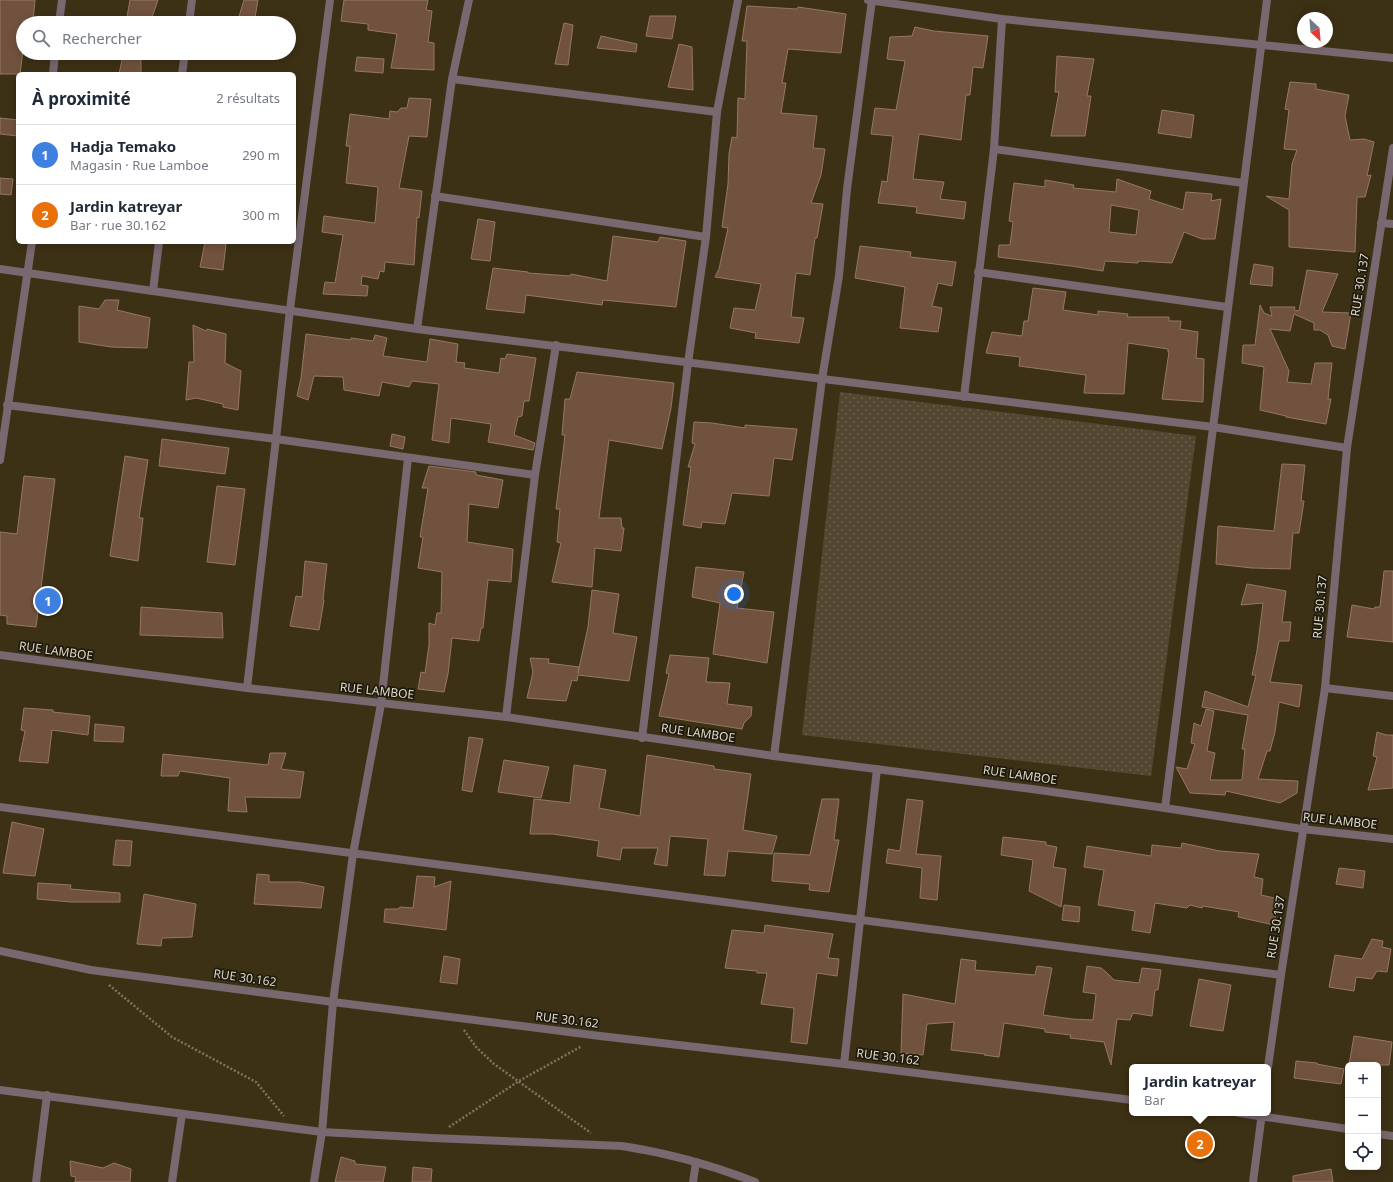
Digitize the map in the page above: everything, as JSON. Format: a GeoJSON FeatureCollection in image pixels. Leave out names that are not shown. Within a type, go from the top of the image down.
{"type":"FeatureCollection","features":[{"type":"Feature","properties":{"kind":"street"},"geometry":{"type":"LineString","coordinates":[[60,16],[62,0]]}},
{"type":"Feature","properties":{"kind":"street"},"geometry":{"type":"LineString","coordinates":[[190,16],[192,0]]}},
{"type":"Feature","properties":{"kind":"street"},"geometry":{"type":"LineString","coordinates":[[247,688],[290,309],[330,0]]}},
{"type":"Feature","properties":{"kind":"street"},"geometry":{"type":"LineString","coordinates":[[417,329],[452,79],[469,0]]}},
{"type":"Feature","properties":{"kind":"street"},"geometry":{"type":"LineString","coordinates":[[642,738],[688,363],[706,237],[717,112],[738,0]]}},
{"type":"Feature","properties":{"kind":"street"},"geometry":{"type":"LineString","coordinates":[[868,0],[1002,19],[1393,58]]}},
{"type":"Feature","properties":{"kind":"street"},"geometry":{"type":"LineString","coordinates":[[774,756],[822,379],[839,276],[847,189],[872,0]]}},
{"type":"Feature","properties":{"kind":"street"},"geometry":{"type":"LineString","coordinates":[[1165,808],[1227,307],[1267,0]]}},
{"type":"Feature","properties":{"kind":"street"},"geometry":{"type":"LineString","coordinates":[[964,397],[994,149],[1002,19]]}},
{"type":"Feature","properties":{"kind":"street"},"geometry":{"type":"LineString","coordinates":[[53,72],[54,60]]}},
{"type":"Feature","properties":{"kind":"street"},"geometry":{"type":"LineString","coordinates":[[182,72],[184,60]]}},
{"type":"Feature","properties":{"kind":"street"},"geometry":{"type":"LineString","coordinates":[[452,79],[717,112]]}},
{"type":"Feature","properties":{"kind":"street","name":"RUE 30.137"},"geometry":{"type":"LineString","coordinates":[[1268,1064],[1280,975],[1324,688],[1348,448],[1393,148]]}},
{"type":"Feature","properties":{"kind":"street"},"geometry":{"type":"LineString","coordinates":[[994,149],[1243,183]]}},
{"type":"Feature","properties":{"kind":"street"},"geometry":{"type":"LineString","coordinates":[[435,196],[706,237]]}},
{"type":"Feature","properties":{"kind":"street"},"geometry":{"type":"LineString","coordinates":[[1381,223],[1393,224]]}},
{"type":"Feature","properties":{"kind":"street"},"geometry":{"type":"LineString","coordinates":[[0,460],[32,244]]}},
{"type":"Feature","properties":{"kind":"street"},"geometry":{"type":"LineString","coordinates":[[153,291],[159,244]]}},
{"type":"Feature","properties":{"kind":"street"},"geometry":{"type":"LineString","coordinates":[[0,269],[290,309],[417,329],[1213,427],[1348,448]]}},
{"type":"Feature","properties":{"kind":"street"},"geometry":{"type":"LineString","coordinates":[[978,272],[1227,307]]}},
{"type":"Feature","properties":{"kind":"street"},"geometry":{"type":"LineString","coordinates":[[506,717],[535,475],[556,346]]}},
{"type":"Feature","properties":{"kind":"street"},"geometry":{"type":"LineString","coordinates":[[7,405],[276,439],[535,475]]}},
{"type":"Feature","properties":{"kind":"street"},"geometry":{"type":"LineString","coordinates":[[314,1182],[322,1132],[333,1002],[353,854],[381,704],[408,458]]}},
{"type":"Feature","properties":{"kind":"street","name":"RUE LAMBOE"},"geometry":{"type":"LineString","coordinates":[[0,655],[247,688],[506,717],[642,738],[1165,808],[1302,829],[1393,839]]}},
{"type":"Feature","properties":{"kind":"street"},"geometry":{"type":"LineString","coordinates":[[1324,688],[1393,696]]}},
{"type":"Feature","properties":{"kind":"street"},"geometry":{"type":"LineString","coordinates":[[844,1064],[877,769]]}},
{"type":"Feature","properties":{"kind":"street"},"geometry":{"type":"LineString","coordinates":[[0,807],[1280,975]]}},
{"type":"Feature","properties":{"kind":"street","name":"RUE 30.162"},"geometry":{"type":"LineString","coordinates":[[0,952],[91,970],[333,1002],[600,1036],[844,1064],[1129,1100]]}},
{"type":"Feature","properties":{"kind":"street"},"geometry":{"type":"LineString","coordinates":[[0,1090],[322,1132],[605,1145],[653,1151],[696,1162],[755,1182]]}},
{"type":"Feature","properties":{"kind":"street"},"geometry":{"type":"LineString","coordinates":[[36,1182],[47,1096]]}},
{"type":"Feature","properties":{"kind":"street"},"geometry":{"type":"LineString","coordinates":[[172,1182],[182,1114]]}},
{"type":"Feature","properties":{"kind":"street"},"geometry":{"type":"LineString","coordinates":[[1253,1182],[1261,1116]]}},
{"type":"Feature","properties":{"kind":"street"},"geometry":{"type":"LineString","coordinates":[[1271,1116],[1345,1128]]}},
{"type":"Feature","properties":{"kind":"street"},"geometry":{"type":"LineString","coordinates":[[1381,1134],[1393,1136]]}},
{"type":"Feature","properties":{"kind":"street"},"geometry":{"type":"LineString","coordinates":[[693,1182],[696,1162]]}},
{"type":"Feature","properties":{"kind":"path"},"geometry":{"type":"LineString","coordinates":[[108,984],[172,1037],[256,1082],[294,1128]]}},
{"type":"Feature","properties":{"kind":"path"},"geometry":{"type":"LineString","coordinates":[[460,1018],[463,1030],[476,1047],[494,1064],[585,1128],[605,1145]]}},
{"type":"Feature","properties":{"kind":"path"},"geometry":{"type":"LineString","coordinates":[[432,1138],[519,1081],[600,1036]]}},
{"type":"Feature","properties":{"kind":"shaded area"},"geometry":{"type":"Polygon","coordinates":[[[840,392],[1196,436],[1151,776],[802,735],[840,392]]]}},
{"type":"Feature","properties":{"kind":"building"},"geometry":{"type":"Polygon","coordinates":[[[0,0],[35,0],[33,16],[16,16],[16,60],[22,60],[20,72],[16,72],[16,74],[0,74],[0,0]]]}},
{"type":"Feature","properties":{"kind":"building"},"geometry":{"type":"Polygon","coordinates":[[[130,0],[158,0],[152,16],[127,16],[130,0]]]}},
{"type":"Feature","properties":{"kind":"building"},"geometry":{"type":"Polygon","coordinates":[[[244,0],[258,0],[255,16],[239,16],[244,0]]]}},
{"type":"Feature","properties":{"kind":"building"},"geometry":{"type":"Polygon","coordinates":[[[344,0],[428,0],[426,10],[432,11],[428,42],[434,43],[434,70],[391,68],[397,34],[368,30],[368,24],[341,21],[344,0]]]}},
{"type":"Feature","properties":{"kind":"building"},"geometry":{"type":"Polygon","coordinates":[[[747,6],[797,9],[798,7],[846,14],[841,53],[788,49],[782,83],[786,83],[781,113],[817,116],[813,148],[825,149],[821,175],[811,203],[823,204],[817,238],[815,238],[810,275],[796,273],[791,317],[804,318],[799,343],[755,338],[756,333],[730,328],[734,308],[755,310],[761,284],[715,277],[719,269],[728,228],[722,227],[728,184],[729,154],[732,137],[737,138],[738,98],[745,99],[747,41],[742,41],[747,6]]]}},
{"type":"Feature","properties":{"kind":"building"},"geometry":{"type":"Polygon","coordinates":[[[650,16],[676,16],[672,39],[646,36],[650,16]]]}},
{"type":"Feature","properties":{"kind":"building"},"geometry":{"type":"Polygon","coordinates":[[[564,23],[573,25],[568,65],[555,64],[564,23]]]}},
{"type":"Feature","properties":{"kind":"building"},"geometry":{"type":"Polygon","coordinates":[[[915,27],[934,31],[988,36],[983,68],[973,67],[970,95],[966,95],[961,140],[919,134],[913,179],[944,182],[940,199],[966,202],[964,219],[916,213],[917,207],[878,203],[882,181],[887,182],[893,136],[871,134],[875,108],[896,110],[905,61],[887,59],[890,37],[912,36],[915,27]]]}},
{"type":"Feature","properties":{"kind":"building"},"geometry":{"type":"Polygon","coordinates":[[[601,36],[637,44],[636,52],[597,48],[601,36]]]}},
{"type":"Feature","properties":{"kind":"building"},"geometry":{"type":"Polygon","coordinates":[[[679,44],[692,47],[693,90],[668,87],[679,44]]]}},
{"type":"Feature","properties":{"kind":"building"},"geometry":{"type":"Polygon","coordinates":[[[1057,56],[1094,59],[1087,96],[1091,96],[1085,136],[1051,136],[1059,92],[1055,92],[1057,56]]]}},
{"type":"Feature","properties":{"kind":"building"},"geometry":{"type":"Polygon","coordinates":[[[357,57],[384,59],[383,73],[355,71],[357,57]]]}},
{"type":"Feature","properties":{"kind":"building"},"geometry":{"type":"Polygon","coordinates":[[[122,60],[141,60],[141,72],[119,72],[122,60]]]}},
{"type":"Feature","properties":{"kind":"building"},"geometry":{"type":"Polygon","coordinates":[[[1290,82],[1316,84],[1316,89],[1349,95],[1345,116],[1350,140],[1364,139],[1374,142],[1367,176],[1371,175],[1365,197],[1357,197],[1355,252],[1289,247],[1289,210],[1266,196],[1289,199],[1292,164],[1297,150],[1284,149],[1289,110],[1285,109],[1290,82]]]}},
{"type":"Feature","properties":{"kind":"building"},"geometry":{"type":"Polygon","coordinates":[[[409,98],[431,99],[427,137],[409,136],[399,188],[422,191],[419,218],[417,217],[414,265],[385,262],[384,272],[380,271],[378,279],[362,276],[361,285],[368,286],[367,296],[323,294],[325,282],[335,283],[343,235],[322,232],[324,216],[375,223],[378,187],[346,183],[350,146],[346,146],[350,114],[389,119],[390,111],[397,112],[401,108],[407,108],[409,98]]]}},
{"type":"Feature","properties":{"kind":"building"},"geometry":{"type":"Polygon","coordinates":[[[1162,110],[1194,115],[1191,138],[1158,133],[1162,110]]]}},
{"type":"Feature","properties":{"kind":"building"},"geometry":{"type":"Polygon","coordinates":[[[0,118],[16,120],[16,136],[0,134],[0,118]]]}},
{"type":"Feature","properties":{"kind":"building"},"geometry":{"type":"Polygon","coordinates":[[[0,178],[13,179],[11,195],[0,194],[0,178]]]}},
{"type":"Feature","properties":{"kind":"building"},"geometry":{"type":"Polygon","coordinates":[[[1117,179],[1151,191],[1149,199],[1183,210],[1186,192],[1212,194],[1211,201],[1221,199],[1215,239],[1202,239],[1184,232],[1172,263],[1105,261],[1103,271],[998,257],[999,245],[1010,245],[1013,222],[1009,221],[1014,183],[1045,187],[1045,180],[1074,185],[1073,188],[1116,192],[1117,179]],[[1111,205],[1109,232],[1136,235],[1139,210],[1111,205]]]}},
{"type":"Feature","properties":{"kind":"building"},"geometry":{"type":"Polygon","coordinates":[[[478,219],[495,222],[490,261],[471,259],[478,219]]]}},
{"type":"Feature","properties":{"kind":"building"},"geometry":{"type":"Polygon","coordinates":[[[613,236],[658,242],[660,237],[686,241],[676,307],[603,300],[602,305],[526,295],[524,313],[486,309],[493,268],[528,273],[570,276],[571,274],[607,281],[613,236]]]}},
{"type":"Feature","properties":{"kind":"building"},"geometry":{"type":"Polygon","coordinates":[[[205,244],[226,244],[223,270],[200,267],[205,244]]]}},
{"type":"Feature","properties":{"kind":"building"},"geometry":{"type":"Polygon","coordinates":[[[860,246],[911,252],[910,257],[956,262],[952,286],[938,283],[932,306],[942,308],[938,332],[900,328],[905,287],[855,278],[860,246]]]}},
{"type":"Feature","properties":{"kind":"building"},"geometry":{"type":"Polygon","coordinates":[[[1254,264],[1273,267],[1272,286],[1250,284],[1254,264]]]}},
{"type":"Feature","properties":{"kind":"building"},"geometry":{"type":"Polygon","coordinates":[[[1307,270],[1338,274],[1322,312],[1351,313],[1345,349],[1332,346],[1328,335],[1320,330],[1314,330],[1314,323],[1294,314],[1290,331],[1270,329],[1289,371],[1287,382],[1311,384],[1315,363],[1332,363],[1328,399],[1331,399],[1326,424],[1286,417],[1260,410],[1264,367],[1242,363],[1243,345],[1255,345],[1260,305],[1264,313],[1272,316],[1270,307],[1295,307],[1294,310],[1299,311],[1307,270]]]}},
{"type":"Feature","properties":{"kind":"building"},"geometry":{"type":"Polygon","coordinates":[[[1033,288],[1066,292],[1063,310],[1098,315],[1098,311],[1128,314],[1127,317],[1169,317],[1169,321],[1181,321],[1180,329],[1198,332],[1196,358],[1204,359],[1203,402],[1162,399],[1169,352],[1168,349],[1128,343],[1124,394],[1084,393],[1086,375],[1019,366],[1020,357],[986,353],[992,332],[1022,336],[1024,321],[1028,321],[1033,288]]]}},
{"type":"Feature","properties":{"kind":"building"},"geometry":{"type":"Polygon","coordinates":[[[105,300],[119,300],[117,310],[150,318],[147,348],[111,347],[79,342],[79,306],[99,309],[105,300]]]}},
{"type":"Feature","properties":{"kind":"building"},"geometry":{"type":"Polygon","coordinates":[[[193,325],[206,331],[207,329],[226,334],[225,363],[241,371],[238,410],[223,407],[223,404],[196,398],[186,400],[189,362],[194,362],[193,325]]]}},
{"type":"Feature","properties":{"kind":"building"},"geometry":{"type":"Polygon","coordinates":[[[306,334],[351,340],[351,338],[373,341],[375,335],[387,338],[383,356],[427,362],[430,339],[458,344],[456,362],[465,363],[464,368],[499,373],[501,358],[505,359],[507,354],[536,358],[529,401],[524,401],[522,416],[518,417],[514,435],[535,443],[533,450],[488,442],[491,424],[451,418],[449,443],[432,440],[439,384],[412,381],[409,387],[382,382],[379,396],[344,390],[343,377],[314,376],[308,400],[297,396],[301,378],[306,334]]]}},
{"type":"Feature","properties":{"kind":"building"},"geometry":{"type":"Polygon","coordinates":[[[577,372],[674,383],[671,408],[662,449],[609,440],[599,518],[621,518],[622,528],[624,528],[621,551],[595,548],[592,587],[552,582],[561,543],[557,542],[560,509],[556,509],[565,435],[562,435],[565,399],[570,399],[577,372]]]}},
{"type":"Feature","properties":{"kind":"building"},"geometry":{"type":"Polygon","coordinates":[[[694,422],[745,428],[745,425],[797,429],[792,460],[774,458],[769,496],[732,493],[725,524],[702,522],[701,528],[683,525],[691,467],[688,467],[695,444],[692,443],[694,422]]]}},
{"type":"Feature","properties":{"kind":"building"},"geometry":{"type":"Polygon","coordinates":[[[392,434],[405,437],[403,449],[390,446],[392,434]]]}},
{"type":"Feature","properties":{"kind":"building"},"geometry":{"type":"Polygon","coordinates":[[[162,439],[229,448],[225,474],[159,466],[162,439]]]}},
{"type":"Feature","properties":{"kind":"building"},"geometry":{"type":"Polygon","coordinates":[[[125,456],[148,460],[139,518],[143,518],[138,561],[110,556],[125,456]]]}},
{"type":"Feature","properties":{"kind":"building"},"geometry":{"type":"Polygon","coordinates":[[[1282,464],[1305,465],[1301,501],[1304,501],[1299,533],[1293,533],[1290,569],[1252,568],[1216,564],[1218,526],[1274,531],[1282,464]]]}},
{"type":"Feature","properties":{"kind":"building"},"geometry":{"type":"Polygon","coordinates":[[[429,466],[476,472],[476,475],[503,480],[498,508],[469,504],[467,542],[513,549],[511,582],[488,580],[483,628],[481,628],[479,641],[452,638],[448,674],[444,692],[418,689],[421,672],[425,673],[429,645],[429,623],[435,625],[437,613],[441,613],[442,572],[418,568],[423,537],[420,537],[428,488],[422,488],[429,466]]]}},
{"type":"Feature","properties":{"kind":"building"},"geometry":{"type":"Polygon","coordinates":[[[24,476],[55,479],[36,627],[7,624],[7,616],[0,615],[0,532],[17,534],[24,476]]]}},
{"type":"Feature","properties":{"kind":"building"},"geometry":{"type":"Polygon","coordinates":[[[217,486],[245,489],[235,565],[207,562],[217,486]]]}},
{"type":"Feature","properties":{"kind":"building"},"geometry":{"type":"Polygon","coordinates":[[[305,561],[327,564],[324,600],[319,630],[290,626],[296,596],[302,597],[305,561]]]}},
{"type":"Feature","properties":{"kind":"building"},"geometry":{"type":"Polygon","coordinates":[[[696,567],[744,572],[737,608],[774,612],[767,663],[713,654],[720,603],[692,597],[696,567]]]}},
{"type":"Feature","properties":{"kind":"building"},"geometry":{"type":"Polygon","coordinates":[[[1384,571],[1393,571],[1393,642],[1347,637],[1352,605],[1374,609],[1375,607],[1380,607],[1384,571]]]}},
{"type":"Feature","properties":{"kind":"building"},"geometry":{"type":"Polygon","coordinates":[[[1247,584],[1286,591],[1282,622],[1291,622],[1289,641],[1279,641],[1270,682],[1302,685],[1299,707],[1279,702],[1275,732],[1270,751],[1267,751],[1258,779],[1298,781],[1297,793],[1280,803],[1226,791],[1225,795],[1190,793],[1176,767],[1187,769],[1195,744],[1191,743],[1194,723],[1201,726],[1206,709],[1214,711],[1207,751],[1215,753],[1210,780],[1242,780],[1245,749],[1242,749],[1248,715],[1202,707],[1205,691],[1248,707],[1256,675],[1252,675],[1257,651],[1263,603],[1241,605],[1247,584]]]}},
{"type":"Feature","properties":{"kind":"building"},"geometry":{"type":"Polygon","coordinates":[[[592,590],[619,594],[613,633],[637,637],[629,681],[578,675],[577,681],[572,680],[566,701],[527,698],[533,672],[530,658],[549,659],[548,663],[579,667],[578,673],[588,627],[592,590]]]}},
{"type":"Feature","properties":{"kind":"building"},"geometry":{"type":"Polygon","coordinates":[[[141,607],[222,613],[223,638],[140,635],[141,607]]]}},
{"type":"Feature","properties":{"kind":"building"},"geometry":{"type":"Polygon","coordinates":[[[670,655],[709,658],[706,682],[730,683],[727,704],[752,707],[751,716],[744,723],[742,729],[659,716],[669,674],[666,673],[670,655]]]}},
{"type":"Feature","properties":{"kind":"building"},"geometry":{"type":"Polygon","coordinates":[[[24,708],[53,710],[53,712],[90,716],[88,735],[52,730],[48,763],[19,761],[25,731],[21,730],[24,708]]]}},
{"type":"Feature","properties":{"kind":"building"},"geometry":{"type":"Polygon","coordinates":[[[95,724],[124,727],[123,742],[94,741],[95,724]]]}},
{"type":"Feature","properties":{"kind":"building"},"geometry":{"type":"Polygon","coordinates":[[[1377,732],[1386,735],[1393,735],[1393,788],[1368,790],[1377,757],[1373,756],[1377,732]]]}},
{"type":"Feature","properties":{"kind":"building"},"geometry":{"type":"Polygon","coordinates":[[[469,737],[483,739],[472,792],[462,790],[469,737]]]}},
{"type":"Feature","properties":{"kind":"building"},"geometry":{"type":"Polygon","coordinates":[[[270,753],[286,753],[281,769],[304,772],[300,798],[245,797],[247,812],[228,811],[230,778],[180,771],[178,776],[161,776],[163,754],[268,765],[270,753]]]}},
{"type":"Feature","properties":{"kind":"building"},"geometry":{"type":"Polygon","coordinates":[[[647,755],[714,766],[714,769],[751,774],[743,830],[777,836],[772,854],[728,851],[725,876],[704,875],[708,839],[670,836],[667,866],[654,864],[658,848],[622,848],[620,860],[597,856],[599,841],[553,834],[530,834],[534,799],[570,803],[574,765],[606,770],[599,808],[640,816],[647,755]]]}},
{"type":"Feature","properties":{"kind":"building"},"geometry":{"type":"Polygon","coordinates":[[[504,760],[549,767],[541,798],[498,792],[504,760]]]}},
{"type":"Feature","properties":{"kind":"building"},"geometry":{"type":"Polygon","coordinates":[[[822,799],[839,799],[834,840],[839,840],[829,892],[809,890],[810,884],[772,881],[774,853],[810,855],[822,799]]]}},
{"type":"Feature","properties":{"kind":"building"},"geometry":{"type":"Polygon","coordinates":[[[907,799],[923,801],[916,854],[941,856],[937,900],[920,898],[922,868],[886,863],[888,849],[900,851],[907,799]]]}},
{"type":"Feature","properties":{"kind":"building"},"geometry":{"type":"Polygon","coordinates":[[[12,822],[44,829],[35,876],[3,873],[12,822]]]}},
{"type":"Feature","properties":{"kind":"building"},"geometry":{"type":"Polygon","coordinates":[[[1003,837],[1046,842],[1046,845],[1057,847],[1053,867],[1066,869],[1061,907],[1029,891],[1033,860],[1001,855],[1003,837]]]}},
{"type":"Feature","properties":{"kind":"building"},"geometry":{"type":"Polygon","coordinates":[[[116,840],[132,841],[130,866],[113,865],[116,840]]]}},
{"type":"Feature","properties":{"kind":"building"},"geometry":{"type":"Polygon","coordinates":[[[1182,843],[1220,851],[1259,854],[1254,877],[1263,879],[1261,895],[1279,899],[1274,925],[1238,917],[1239,912],[1203,906],[1202,908],[1190,905],[1187,908],[1155,903],[1150,933],[1132,930],[1135,911],[1098,905],[1104,870],[1084,867],[1087,846],[1151,856],[1152,845],[1181,848],[1182,843]]]}},
{"type":"Feature","properties":{"kind":"building"},"geometry":{"type":"Polygon","coordinates":[[[1339,868],[1365,871],[1363,888],[1336,884],[1339,868]]]}},
{"type":"Feature","properties":{"kind":"building"},"geometry":{"type":"Polygon","coordinates":[[[257,874],[269,875],[269,882],[300,882],[324,887],[321,908],[254,904],[257,874]]]}},
{"type":"Feature","properties":{"kind":"building"},"geometry":{"type":"Polygon","coordinates":[[[417,876],[435,877],[434,887],[451,881],[446,930],[384,922],[385,909],[398,909],[400,907],[413,908],[417,876]]]}},
{"type":"Feature","properties":{"kind":"building"},"geometry":{"type":"Polygon","coordinates":[[[38,883],[71,885],[70,889],[120,893],[120,902],[71,902],[37,899],[38,883]]]}},
{"type":"Feature","properties":{"kind":"building"},"geometry":{"type":"Polygon","coordinates":[[[144,894],[196,904],[192,937],[162,938],[161,946],[137,944],[144,894]]]}},
{"type":"Feature","properties":{"kind":"building"},"geometry":{"type":"Polygon","coordinates":[[[1064,905],[1080,907],[1079,922],[1062,920],[1064,905]]]}},
{"type":"Feature","properties":{"kind":"building"},"geometry":{"type":"Polygon","coordinates":[[[765,925],[833,934],[828,958],[839,959],[837,976],[817,973],[807,1044],[791,1042],[794,1008],[761,1004],[767,973],[725,968],[732,930],[764,933],[765,925]]]}},
{"type":"Feature","properties":{"kind":"building"},"geometry":{"type":"Polygon","coordinates":[[[1372,939],[1383,941],[1382,947],[1391,949],[1387,972],[1377,971],[1372,979],[1356,977],[1354,991],[1329,987],[1335,955],[1362,959],[1372,939]]]}},
{"type":"Feature","properties":{"kind":"building"},"geometry":{"type":"Polygon","coordinates":[[[444,956],[460,959],[457,984],[440,982],[444,956]]]}},
{"type":"Feature","properties":{"kind":"building"},"geometry":{"type":"Polygon","coordinates":[[[961,959],[976,961],[975,970],[1035,975],[1037,966],[1052,968],[1043,1015],[1072,1019],[1093,1020],[1096,994],[1083,992],[1087,966],[1101,968],[1114,980],[1139,983],[1142,968],[1161,970],[1158,990],[1155,990],[1152,1016],[1133,1013],[1130,1020],[1117,1019],[1111,1065],[1104,1042],[1070,1038],[1071,1035],[1045,1032],[1045,1029],[1004,1023],[999,1057],[951,1050],[954,1022],[927,1024],[923,1055],[901,1053],[903,994],[955,1004],[961,959]]]}},
{"type":"Feature","properties":{"kind":"building"},"geometry":{"type":"Polygon","coordinates":[[[1199,979],[1231,985],[1223,1031],[1190,1026],[1199,979]]]}},
{"type":"Feature","properties":{"kind":"building"},"geometry":{"type":"Polygon","coordinates":[[[1354,1036],[1392,1042],[1389,1065],[1381,1065],[1381,1062],[1350,1062],[1354,1036]]]}},
{"type":"Feature","properties":{"kind":"building"},"geometry":{"type":"Polygon","coordinates":[[[1296,1061],[1317,1063],[1344,1069],[1341,1084],[1294,1078],[1296,1061]]]}},
{"type":"Feature","properties":{"kind":"building"},"geometry":{"type":"Polygon","coordinates":[[[341,1157],[355,1161],[355,1164],[386,1167],[383,1182],[335,1182],[341,1157]]]}},
{"type":"Feature","properties":{"kind":"building"},"geometry":{"type":"Polygon","coordinates":[[[70,1161],[103,1168],[114,1163],[131,1169],[130,1182],[75,1182],[76,1177],[71,1176],[70,1161]]]}},
{"type":"Feature","properties":{"kind":"building"},"geometry":{"type":"Polygon","coordinates":[[[413,1167],[432,1169],[431,1182],[412,1182],[413,1167]]]}},
{"type":"Feature","properties":{"kind":"building"},"geometry":{"type":"Polygon","coordinates":[[[1331,1169],[1333,1182],[1293,1182],[1293,1176],[1331,1169]]]}},
{"type":"Feature","properties":{"kind":"place","name":"Hadja Temako"},"geometry":{"type":"Point","coordinates":[48,601]}},
{"type":"Feature","properties":{"kind":"place","name":"Jardin katreyar"},"geometry":{"type":"Point","coordinates":[1200,1144]}}]}
